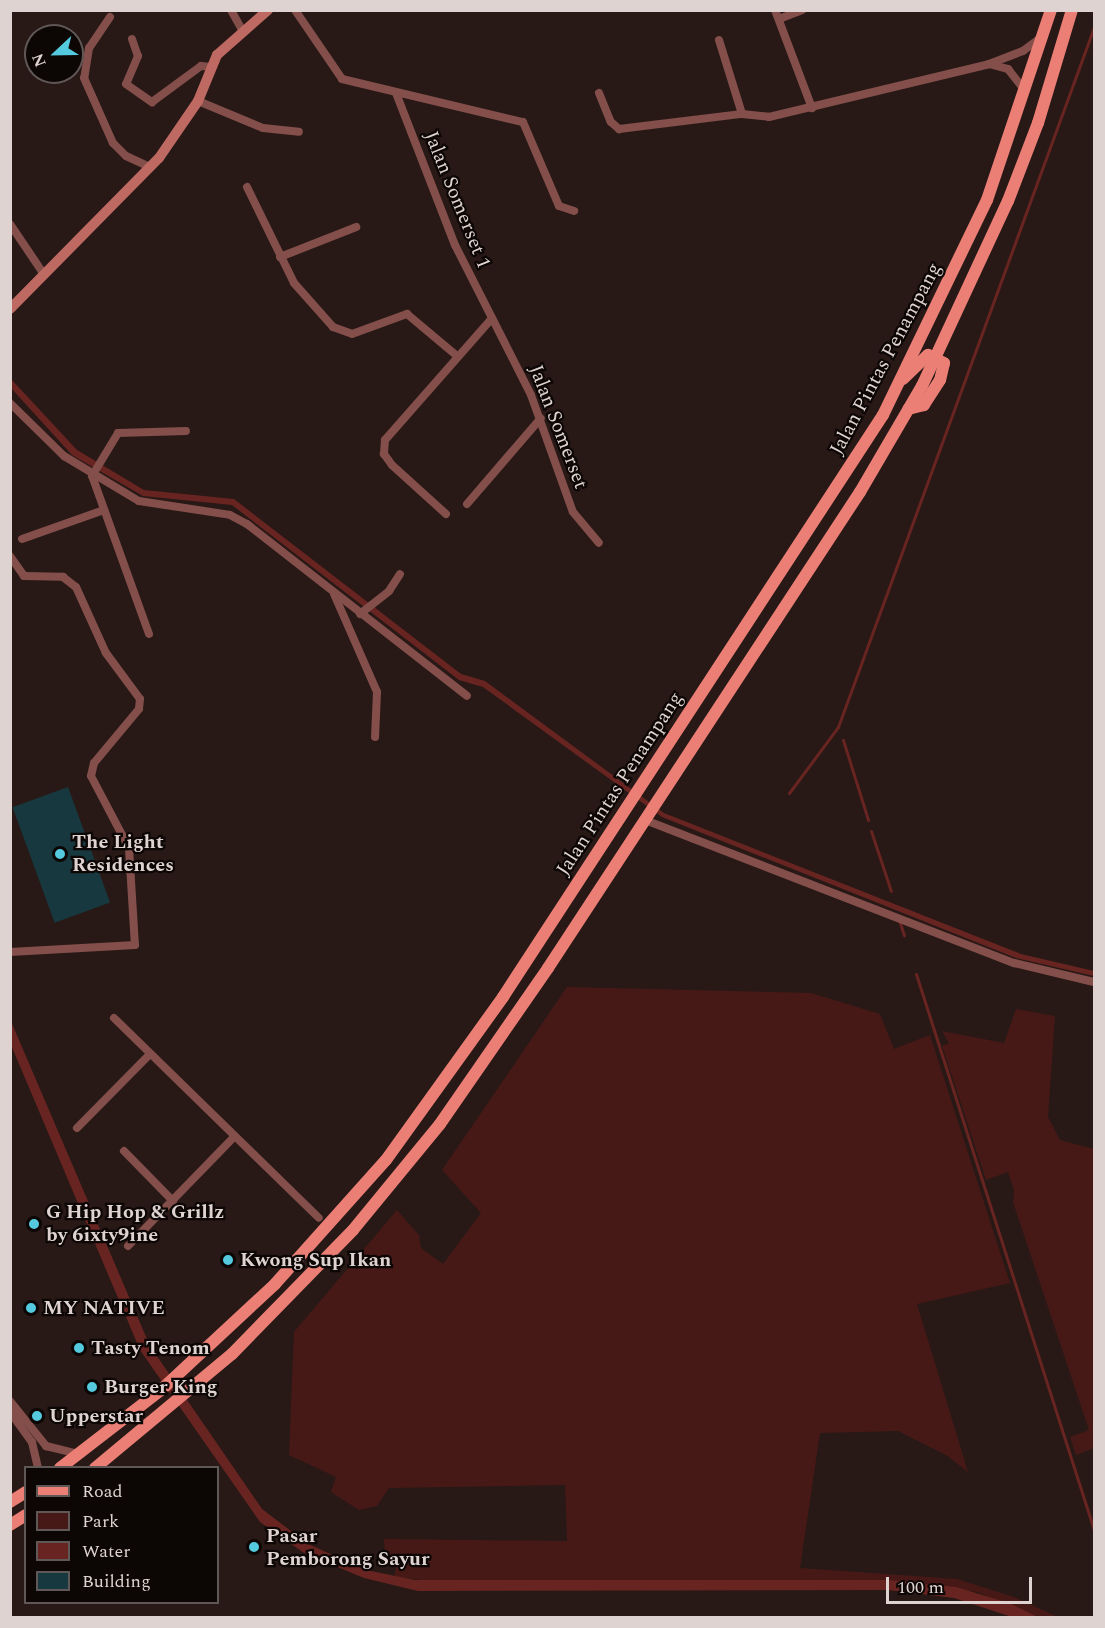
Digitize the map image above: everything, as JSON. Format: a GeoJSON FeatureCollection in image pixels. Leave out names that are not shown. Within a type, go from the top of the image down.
{"type":"FeatureCollection","features":[{"type":"Feature","properties":{"kind":"main road"},"geometry":{"type":"LineString","coordinates":[[10,309],[150,167],[177,136],[198,101],[212,67],[242,30],[268,10]]}},
{"type":"Feature","properties":{"kind":"main road","name":"Jalan Pintas Penampang"},"geometry":{"type":"LineString","coordinates":[[61,1466],[161,1390],[290,1268],[348,1204],[441,1086],[785,571],[902,380],[963,256],[1026,92],[1051,10]]}},
{"type":"Feature","properties":{"kind":"main road","name":"Jalan Pintas Penampang"},"geometry":{"type":"LineString","coordinates":[[96,1466],[190,1390],[262,1326],[397,1178],[488,1056],[860,492],[908,410],[989,245],[1048,92],[1072,10]]}},
{"type":"Feature","properties":{"kind":"main road"},"geometry":{"type":"LineString","coordinates":[[1006,147],[1019,147],[1025,140],[1036,106],[1048,92]]}},
{"type":"Feature","properties":{"kind":"main road"},"geometry":{"type":"LineString","coordinates":[[902,380],[915,372],[925,357],[936,356]]}},
{"type":"Feature","properties":{"kind":"main road"},"geometry":{"type":"LineString","coordinates":[[10,1502],[24,1493]]}},
{"type":"Feature","properties":{"kind":"main road"},"geometry":{"type":"LineString","coordinates":[[10,1525],[24,1516]]}},
{"type":"Feature","properties":{"kind":"street"},"geometry":{"type":"LineString","coordinates":[[231,10],[242,30]]}},
{"type":"Feature","properties":{"kind":"street","name":"Jalan Somerset 1"},"geometry":{"type":"LineString","coordinates":[[295,10],[336,75],[396,93],[523,122],[559,206],[574,211]]}},
{"type":"Feature","properties":{"kind":"street"},"geometry":{"type":"LineString","coordinates":[[802,10],[777,15],[812,108]]}},
{"type":"Feature","properties":{"kind":"street"},"geometry":{"type":"LineString","coordinates":[[110,17],[89,48],[84,78],[114,143],[126,156],[150,167]]}},
{"type":"Feature","properties":{"kind":"street"},"geometry":{"type":"LineString","coordinates":[[599,93],[611,122],[619,129],[742,114],[769,117],[989,64],[1023,51],[1045,34]]}},
{"type":"Feature","properties":{"kind":"street"},"geometry":{"type":"LineString","coordinates":[[132,39],[138,56],[126,84],[152,102],[201,66],[212,67]]}},
{"type":"Feature","properties":{"kind":"street"},"geometry":{"type":"LineString","coordinates":[[719,40],[742,114]]}},
{"type":"Feature","properties":{"kind":"street"},"geometry":{"type":"LineString","coordinates":[[989,64],[1008,69],[1026,92]]}},
{"type":"Feature","properties":{"kind":"street","name":"Jalan Somerset 1"},"geometry":{"type":"LineString","coordinates":[[396,93],[455,244],[492,318]]}},
{"type":"Feature","properties":{"kind":"street"},"geometry":{"type":"LineString","coordinates":[[198,101],[262,128],[299,132]]}},
{"type":"Feature","properties":{"kind":"street"},"geometry":{"type":"LineString","coordinates":[[247,187],[294,283],[340,332],[360,333],[407,314],[457,356]]}},
{"type":"Feature","properties":{"kind":"street"},"geometry":{"type":"LineString","coordinates":[[10,224],[43,273]]}},
{"type":"Feature","properties":{"kind":"street"},"geometry":{"type":"LineString","coordinates":[[280,257],[356,227]]}},
{"type":"Feature","properties":{"kind":"street"},"geometry":{"type":"LineString","coordinates":[[446,514],[392,465],[384,454],[385,440],[492,318]]}},
{"type":"Feature","properties":{"kind":"street","name":"Jalan Somerset"},"geometry":{"type":"LineString","coordinates":[[492,318],[541,418],[573,512],[599,543]]}},
{"type":"Feature","properties":{"kind":"street"},"geometry":{"type":"LineString","coordinates":[[10,403],[49,443],[93,473],[148,504],[236,518],[467,696]]}},
{"type":"Feature","properties":{"kind":"street"},"geometry":{"type":"LineString","coordinates":[[467,504],[541,418]]}},
{"type":"Feature","properties":{"kind":"street"},"geometry":{"type":"LineString","coordinates":[[149,634],[93,473],[99,459],[118,434],[186,431]]}},
{"type":"Feature","properties":{"kind":"street"},"geometry":{"type":"LineString","coordinates":[[22,538],[104,510]]}},
{"type":"Feature","properties":{"kind":"street"},"geometry":{"type":"LineString","coordinates":[[10,556],[24,576],[70,581],[106,653],[140,699],[139,709],[94,763],[91,776],[129,848],[135,945],[10,952]]}},
{"type":"Feature","properties":{"kind":"street"},"geometry":{"type":"LineString","coordinates":[[360,614],[379,601],[400,574]]}},
{"type":"Feature","properties":{"kind":"street"},"geometry":{"type":"LineString","coordinates":[[334,594],[377,692],[375,737]]}},
{"type":"Feature","properties":{"kind":"street"},"geometry":{"type":"LineString","coordinates":[[646,819],[1014,963],[1095,982]]}},
{"type":"Feature","properties":{"kind":"street"},"geometry":{"type":"LineString","coordinates":[[114,1018],[319,1218],[318,1232],[290,1268]]}},
{"type":"Feature","properties":{"kind":"street"},"geometry":{"type":"LineString","coordinates":[[77,1128],[150,1054]]}},
{"type":"Feature","properties":{"kind":"street"},"geometry":{"type":"LineString","coordinates":[[129,1246],[235,1136]]}},
{"type":"Feature","properties":{"kind":"street"},"geometry":{"type":"LineString","coordinates":[[123,1151],[173,1201]]}},
{"type":"Feature","properties":{"kind":"street"},"geometry":{"type":"LineString","coordinates":[[319,1218],[348,1204]]}},
{"type":"Feature","properties":{"kind":"street"},"geometry":{"type":"LineString","coordinates":[[10,1401],[46,1446],[78,1454]]}},
{"type":"Feature","properties":{"kind":"street"},"geometry":{"type":"LineString","coordinates":[[10,1412],[32,1442],[38,1466]]}},
{"type":"Feature","properties":{"kind":"green space"},"geometry":{"type":"Polygon","coordinates":[[[567,987],[811,993],[880,1014],[894,1049],[930,1035],[1010,1283],[917,1304],[968,1472],[946,1455],[898,1431],[820,1433],[800,1568],[957,1579],[1014,1597],[1058,1617],[1038,1617],[977,1592],[888,1580],[441,1582],[394,1577],[398,1558],[385,1557],[384,1539],[567,1541],[565,1485],[389,1488],[377,1506],[359,1510],[331,1492],[336,1477],[289,1455],[294,1332],[397,1210],[419,1235],[421,1248],[443,1264],[481,1213],[442,1170],[567,987]]]}},
{"type":"Feature","properties":{"kind":"green space"},"geometry":{"type":"Polygon","coordinates":[[[1016,1009],[1055,1016],[1048,1117],[1060,1140],[1094,1149],[1094,1448],[1076,1455],[1070,1437],[1089,1430],[1013,1202],[1014,1190],[1008,1172],[986,1180],[942,1046],[949,1043],[942,1031],[1004,1043],[1016,1009]]]}},
{"type":"Feature","properties":{"kind":"water"},"geometry":{"type":"Polygon","coordinates":[[[11,379],[77,450],[144,490],[234,499],[461,674],[485,681],[664,813],[1021,954],[1094,971],[1094,976],[1016,958],[662,817],[483,687],[459,680],[232,505],[143,496],[72,455],[11,388],[11,379]]]}},
{"type":"Feature","properties":{"kind":"water"},"geometry":{"type":"Polygon","coordinates":[[[10,1019],[150,1346],[262,1509],[308,1544],[366,1570],[415,1580],[888,1580],[956,1587],[1009,1603],[1038,1617],[1012,1617],[954,1598],[888,1590],[418,1591],[364,1578],[304,1553],[260,1522],[140,1350],[11,1045],[10,1019]]]}},
{"type":"Feature","properties":{"kind":"building","name":"The Light Residences"},"geometry":{"type":"Polygon","coordinates":[[[68,787],[110,903],[55,923],[13,807],[68,787]]]}},
{"type":"Feature","properties":{"kind":"waterway"},"geometry":{"type":"LineString","coordinates":[[789,793],[838,727],[1094,27]]}},
{"type":"Feature","properties":{"kind":"waterway"},"geometry":{"type":"LineString","coordinates":[[843,740],[868,820]]}},
{"type":"Feature","properties":{"kind":"waterway"},"geometry":{"type":"LineString","coordinates":[[871,831],[891,891]]}},
{"type":"Feature","properties":{"kind":"waterway"},"geometry":{"type":"LineString","coordinates":[[900,923],[904,935]]}},
{"type":"Feature","properties":{"kind":"waterway"},"geometry":{"type":"LineString","coordinates":[[916,974],[1094,1530]]}},
{"type":"Feature","properties":{"kind":"place","name":"The Light Residences"},"geometry":{"type":"Point","coordinates":[60,854]}},
{"type":"Feature","properties":{"kind":"place","name":"G Hip Hop & Grillz by 6ixty9ine"},"geometry":{"type":"Point","coordinates":[34,1224]}},
{"type":"Feature","properties":{"kind":"place","name":"Kwong Sup Ikan"},"geometry":{"type":"Point","coordinates":[228,1260]}},
{"type":"Feature","properties":{"kind":"place","name":"MY NATIVE"},"geometry":{"type":"Point","coordinates":[31,1308]}},
{"type":"Feature","properties":{"kind":"place","name":"Tasty Tenom"},"geometry":{"type":"Point","coordinates":[79,1348]}},
{"type":"Feature","properties":{"kind":"place","name":"Burger King"},"geometry":{"type":"Point","coordinates":[92,1387]}},
{"type":"Feature","properties":{"kind":"place","name":"Upperstar"},"geometry":{"type":"Point","coordinates":[37,1416]}},
{"type":"Feature","properties":{"kind":"place","name":"Pasar Pemborong Sayur"},"geometry":{"type":"Point","coordinates":[254,1547]}}]}
